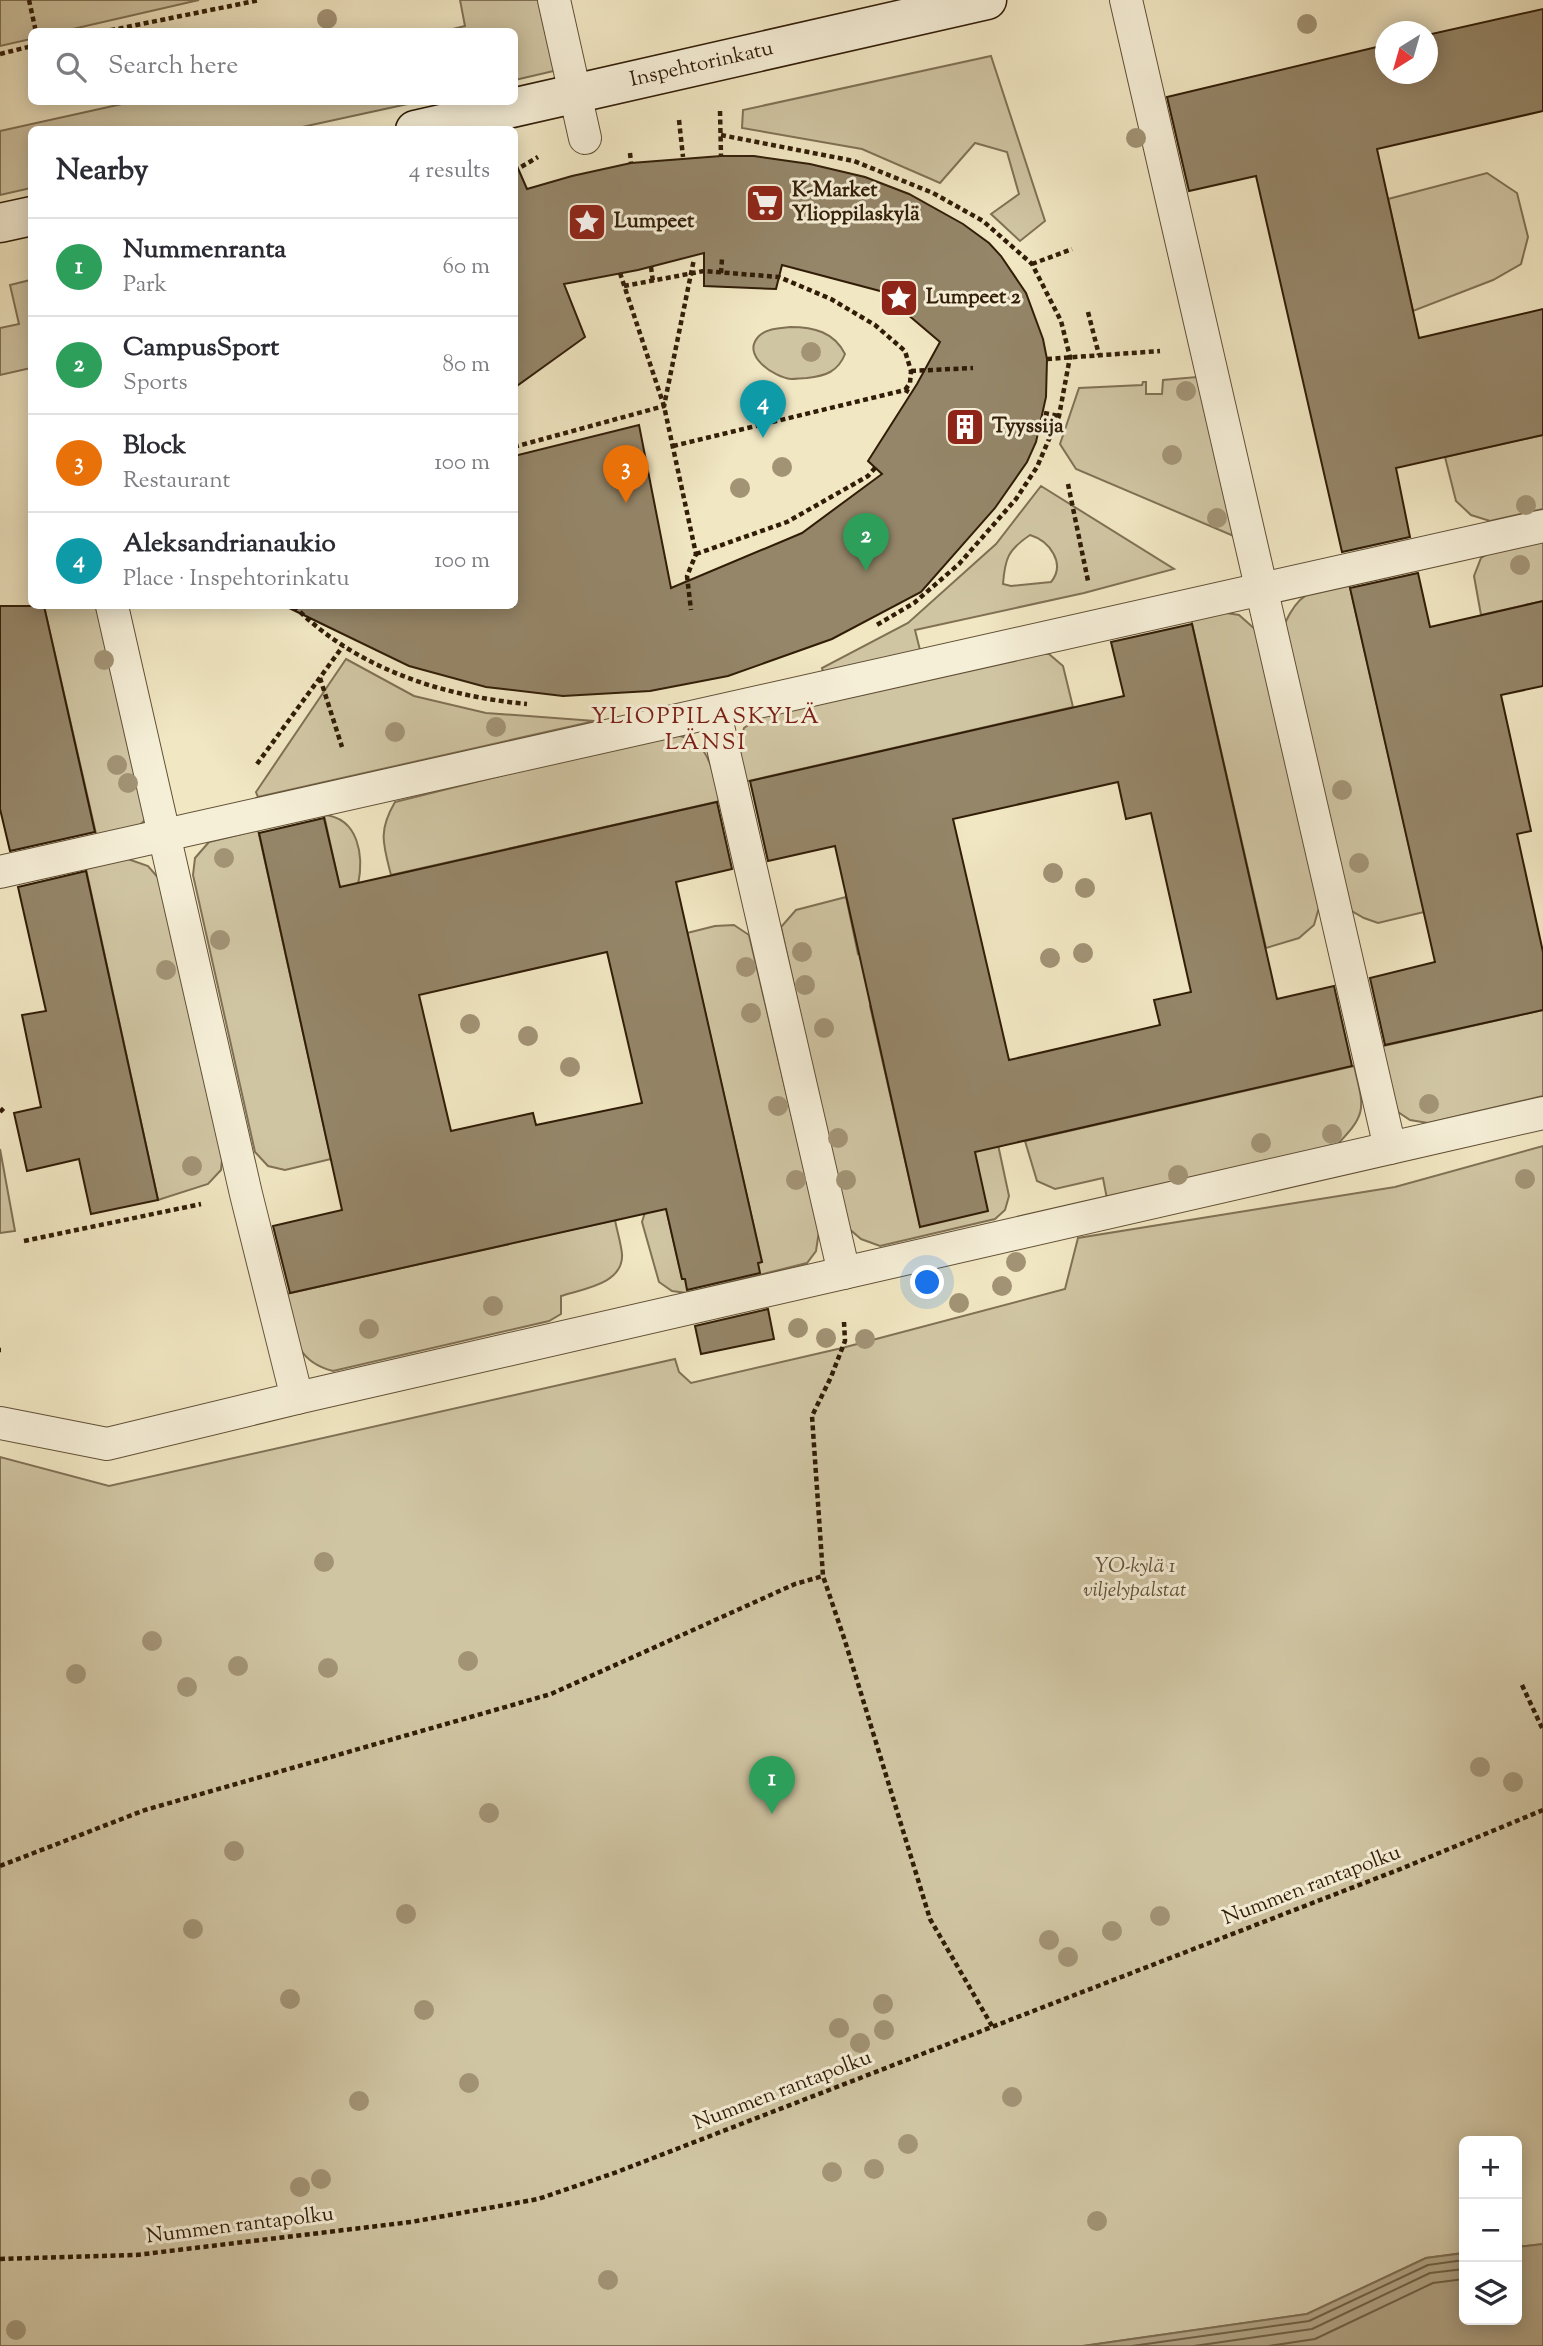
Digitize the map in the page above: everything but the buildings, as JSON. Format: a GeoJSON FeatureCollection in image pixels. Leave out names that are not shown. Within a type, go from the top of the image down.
{"type":"FeatureCollection","features":[{"type":"Feature","properties":{"kind":"street","name":"Inspehtorinkatu"},"geometry":{"type":"LineString","coordinates":[[432,126],[987,0]]}},
{"type":"Feature","properties":{"kind":"lane"},"geometry":{"type":"LineString","coordinates":[[554,0],[585,138]]}},
{"type":"Feature","properties":{"kind":"lane"},"geometry":{"type":"LineString","coordinates":[[1126,0],[1390,1148]]}},
{"type":"Feature","properties":{"kind":"lane"},"geometry":{"type":"LineString","coordinates":[[0,872],[1543,526]]}},
{"type":"Feature","properties":{"kind":"lane"},"geometry":{"type":"LineString","coordinates":[[113,609],[246,1194],[297,1398]]}},
{"type":"Feature","properties":{"kind":"lane"},"geometry":{"type":"LineString","coordinates":[[715,713],[844,1273]]}},
{"type":"Feature","properties":{"kind":"lane"},"geometry":{"type":"LineString","coordinates":[[0,1423],[107,1444],[297,1398],[1543,1113]]}},
{"type":"Feature","properties":{"kind":"path"},"geometry":{"type":"LineString","coordinates":[[29,0],[35,28]]}},
{"type":"Feature","properties":{"kind":"path"},"geometry":{"type":"LineString","coordinates":[[122,28],[260,0]]}},
{"type":"Feature","properties":{"kind":"path"},"geometry":{"type":"LineString","coordinates":[[0,54],[28,47]]}},
{"type":"Feature","properties":{"kind":"path"},"geometry":{"type":"LineString","coordinates":[[720,107],[721,156]]}},
{"type":"Feature","properties":{"kind":"path"},"geometry":{"type":"LineString","coordinates":[[678,117],[683,157]]}},
{"type":"Feature","properties":{"kind":"path"},"geometry":{"type":"LineString","coordinates":[[721,135],[854,160],[933,192],[983,221],[1032,264],[1061,321],[1070,357],[1059,416],[1037,467],[995,526],[959,564],[914,603],[872,628]]}},
{"type":"Feature","properties":{"kind":"path"},"geometry":{"type":"LineString","coordinates":[[1032,264],[1072,249]]}},
{"type":"Feature","properties":{"kind":"path"},"geometry":{"type":"LineString","coordinates":[[664,406],[694,259]]}},
{"type":"Feature","properties":{"kind":"path"},"geometry":{"type":"LineString","coordinates":[[721,273],[722,259]]}},
{"type":"Feature","properties":{"kind":"path"},"geometry":{"type":"LineString","coordinates":[[651,267],[653,282]]}},
{"type":"Feature","properties":{"kind":"path"},"geometry":{"type":"LineString","coordinates":[[624,286],[704,271],[779,277],[831,299],[875,325],[905,351],[911,371],[910,383],[905,390]]}},
{"type":"Feature","properties":{"kind":"path"},"geometry":{"type":"LineString","coordinates":[[620,273],[664,406],[696,554],[687,576],[691,610]]}},
{"type":"Feature","properties":{"kind":"path"},"geometry":{"type":"LineString","coordinates":[[1088,312],[1099,355]]}},
{"type":"Feature","properties":{"kind":"path"},"geometry":{"type":"LineString","coordinates":[[1047,359],[1206,347]]}},
{"type":"Feature","properties":{"kind":"path"},"geometry":{"type":"LineString","coordinates":[[911,371],[973,369]]}},
{"type":"Feature","properties":{"kind":"path"},"geometry":{"type":"LineString","coordinates":[[910,383],[917,384]]}},
{"type":"Feature","properties":{"kind":"path"},"geometry":{"type":"LineString","coordinates":[[673,446],[905,390],[911,393]]}},
{"type":"Feature","properties":{"kind":"path"},"geometry":{"type":"LineString","coordinates":[[518,446],[664,406]]}},
{"type":"Feature","properties":{"kind":"path"},"geometry":{"type":"LineString","coordinates":[[1044,413],[1059,416]]}},
{"type":"Feature","properties":{"kind":"path"},"geometry":{"type":"LineString","coordinates":[[696,554],[787,522],[868,476],[875,468]]}},
{"type":"Feature","properties":{"kind":"path"},"geometry":{"type":"LineString","coordinates":[[1068,484],[1098,626]]}},
{"type":"Feature","properties":{"kind":"path"},"geometry":{"type":"LineString","coordinates":[[297,609],[343,646],[414,681],[473,697],[525,704],[539,703]]}},
{"type":"Feature","properties":{"kind":"path"},"geometry":{"type":"LineString","coordinates":[[214,825],[343,646]]}},
{"type":"Feature","properties":{"kind":"path"},"geometry":{"type":"LineString","coordinates":[[320,678],[357,793]]}},
{"type":"Feature","properties":{"kind":"path"},"geometry":{"type":"LineString","coordinates":[[24,1241],[246,1194]]}},
{"type":"Feature","properties":{"kind":"path"},"geometry":{"type":"LineString","coordinates":[[844,1273],[845,1341],[812,1416],[823,1576],[930,1919],[992,2026]]}},
{"type":"Feature","properties":{"kind":"path"},"geometry":{"type":"LineString","coordinates":[[0,1866],[145,1810],[551,1694],[795,1584],[823,1576]]}},
{"type":"Feature","properties":{"kind":"path"},"geometry":{"type":"LineString","coordinates":[[1522,1685],[1543,1730]]}},
{"type":"Feature","properties":{"kind":"path","name":"Nummen rantapolku"},"geometry":{"type":"LineString","coordinates":[[0,2259],[136,2255],[411,2222],[538,2199],[617,2172],[1404,1868],[1543,1810]]}},
{"type":"Feature","properties":{"kind":"green space"},"geometry":{"type":"Polygon","coordinates":[[[0,0],[199,0],[77,28],[28,28],[28,40],[0,46],[0,0]]]}},
{"type":"Feature","properties":{"kind":"green space"},"geometry":{"type":"Polygon","coordinates":[[[460,0],[542,0],[558,70],[518,79],[518,28],[457,28],[465,26],[460,0]]]}},
{"type":"Feature","properties":{"kind":"green space"},"geometry":{"type":"Polygon","coordinates":[[[991,56],[1045,221],[1020,241],[991,214],[1019,194],[1007,152],[975,143],[940,183],[862,149],[742,128],[743,110],[991,56]]]}},
{"type":"Feature","properties":{"kind":"green space"},"geometry":{"type":"Polygon","coordinates":[[[117,105],[403,105],[307,126],[28,126],[28,189],[0,195],[0,131],[117,105]]]}},
{"type":"Feature","properties":{"kind":"green space"},"geometry":{"type":"Polygon","coordinates":[[[1487,173],[1517,193],[1528,237],[1521,264],[1493,280],[1413,311],[1388,199],[1487,173]]]}},
{"type":"Feature","properties":{"kind":"green space"},"geometry":{"type":"Polygon","coordinates":[[[28,280],[28,369],[0,375],[0,328],[19,324],[10,285],[28,280]]]}},
{"type":"Feature","properties":{"kind":"green space"},"geometry":{"type":"Polygon","coordinates":[[[790,327],[822,332],[835,340],[845,354],[839,365],[825,374],[795,379],[768,370],[756,357],[754,343],[766,331],[790,327]]]}},
{"type":"Feature","properties":{"kind":"green space"},"geometry":{"type":"Polygon","coordinates":[[[1197,377],[1236,537],[1076,469],[1060,444],[1079,388],[1142,385],[1146,382],[1146,394],[1162,394],[1163,380],[1197,377]]]}},
{"type":"Feature","properties":{"kind":"green space"},"geometry":{"type":"Polygon","coordinates":[[[1543,435],[1543,509],[1490,521],[1471,515],[1456,501],[1445,457],[1543,435]]]}},
{"type":"Feature","properties":{"kind":"green space"},"geometry":{"type":"Polygon","coordinates":[[[1041,486],[1174,569],[1084,593],[915,630],[920,650],[824,675],[822,668],[908,623],[996,544],[1041,486]],[[1030,535],[1012,550],[1005,567],[1003,584],[1011,586],[1051,582],[1057,568],[1054,554],[1030,535]]]}},
{"type":"Feature","properties":{"kind":"green space"},"geometry":{"type":"Polygon","coordinates":[[[1543,537],[1543,601],[1481,615],[1474,576],[1481,558],[1501,546],[1543,537]]]}},
{"type":"Feature","properties":{"kind":"green space"},"geometry":{"type":"Polygon","coordinates":[[[1349,583],[1424,912],[1378,923],[1350,910],[1285,623],[1303,597],[1318,590],[1349,583]]]}},
{"type":"Feature","properties":{"kind":"green space"},"geometry":{"type":"Polygon","coordinates":[[[45,609],[100,609],[146,819],[138,827],[97,838],[45,609]]]}},
{"type":"Feature","properties":{"kind":"green space"},"geometry":{"type":"Polygon","coordinates":[[[1220,612],[1239,615],[1256,630],[1320,904],[1314,925],[1299,938],[1266,948],[1191,619],[1220,612]]]}},
{"type":"Feature","properties":{"kind":"green space"},"geometry":{"type":"Polygon","coordinates":[[[1029,653],[1049,654],[1063,666],[1073,707],[744,782],[738,750],[744,728],[764,714],[1029,653]]]}},
{"type":"Feature","properties":{"kind":"green space"},"geometry":{"type":"Polygon","coordinates":[[[346,659],[414,696],[486,713],[595,721],[258,797],[256,792],[346,659]]]}},
{"type":"Feature","properties":{"kind":"green space"},"geometry":{"type":"Polygon","coordinates":[[[669,734],[683,737],[701,748],[711,766],[720,801],[391,875],[384,830],[395,802],[669,734]]]}},
{"type":"Feature","properties":{"kind":"green space"},"geometry":{"type":"Polygon","coordinates":[[[324,815],[345,823],[352,831],[359,851],[358,885],[342,897],[324,815]]]}},
{"type":"Feature","properties":{"kind":"green space"},"geometry":{"type":"Polygon","coordinates":[[[258,830],[331,1159],[285,1170],[268,1166],[255,1152],[193,875],[195,858],[209,842],[258,830]]]}},
{"type":"Feature","properties":{"kind":"green space"},"geometry":{"type":"Polygon","coordinates":[[[125,858],[148,866],[161,881],[223,1151],[221,1170],[208,1184],[158,1200],[86,869],[125,858]]]}},
{"type":"Feature","properties":{"kind":"green space"},"geometry":{"type":"Polygon","coordinates":[[[846,897],[858,954],[910,943],[922,994],[870,1006],[920,1226],[969,1127],[997,1140],[1009,1196],[1005,1210],[995,1219],[880,1246],[861,1239],[847,1227],[781,927],[796,910],[846,897]]]}},
{"type":"Feature","properties":{"kind":"green space"},"geometry":{"type":"Polygon","coordinates":[[[734,925],[749,935],[819,1231],[816,1251],[807,1263],[687,1293],[672,1291],[659,1282],[642,1222],[646,1209],[664,1199],[682,1279],[762,1262],[687,933],[715,926],[734,925]]]}},
{"type":"Feature","properties":{"kind":"green space"},"geometry":{"type":"Polygon","coordinates":[[[1543,1010],[1543,1096],[1428,1123],[1410,1120],[1395,1110],[1379,1047],[1543,1010]]]}},
{"type":"Feature","properties":{"kind":"green space"},"geometry":{"type":"Polygon","coordinates":[[[1354,1066],[1360,1093],[1360,1111],[1353,1127],[1334,1148],[1107,1199],[1103,1178],[1055,1189],[1037,1181],[1025,1141],[1354,1066]]]}},
{"type":"Feature","properties":{"kind":"green space","name":"YO-kylä 1 viljelypalstat"},"geometry":{"type":"Polygon","coordinates":[[[1543,1146],[1543,2244],[1522,2246],[1522,2136],[1459,2136],[1459,2254],[1426,2258],[1307,2314],[1083,2346],[0,2346],[0,1457],[109,1486],[675,1359],[679,1372],[691,1383],[842,1348],[1065,1289],[1078,1238],[1395,1187],[1543,1146]]]}},
{"type":"Feature","properties":{"kind":"green space"},"geometry":{"type":"Polygon","coordinates":[[[0,1149],[15,1231],[0,1233],[0,1149]]]}},
{"type":"Feature","properties":{"kind":"green space"},"geometry":{"type":"Polygon","coordinates":[[[615,1220],[622,1254],[621,1264],[616,1272],[600,1284],[561,1296],[561,1314],[549,1321],[333,1371],[309,1359],[297,1342],[286,1294],[615,1220]]]}},
{"type":"Feature","properties":{"kind":"water"},"geometry":{"type":"Polygon","coordinates":[[[1543,2244],[1543,2346],[1083,2346],[1307,2314],[1426,2258],[1459,2254],[1459,2325],[1522,2325],[1522,2246],[1543,2244]]]}},
{"type":"Feature","properties":{"kind":"place","name":"K-Market Ylioppilaskylä"},"geometry":{"type":"Point","coordinates":[765,203]}},
{"type":"Feature","properties":{"kind":"place","name":"Lumpeet"},"geometry":{"type":"Point","coordinates":[587,222]}},
{"type":"Feature","properties":{"kind":"place","name":"Lumpeet 2"},"geometry":{"type":"Point","coordinates":[899,298]}},
{"type":"Feature","properties":{"kind":"place","name":"Tyyssija"},"geometry":{"type":"Point","coordinates":[965,427]}},
{"type":"Feature","properties":{"kind":"place","name":"Aleksandrianaukio"},"geometry":{"type":"Point","coordinates":[763,438]}},
{"type":"Feature","properties":{"kind":"place","name":"Block"},"geometry":{"type":"Point","coordinates":[626,503]}},
{"type":"Feature","properties":{"kind":"place","name":"CampusSport"},"geometry":{"type":"Point","coordinates":[866,571]}},
{"type":"Feature","properties":{"kind":"place","name":"Nummenranta"},"geometry":{"type":"Point","coordinates":[772,1814]}},
{"type":"Feature","properties":{"kind":"district","name":"YLIOPPILASKYLÄ LÄNSI"},"geometry":{"type":"Point","coordinates":[706,730]}}]}
